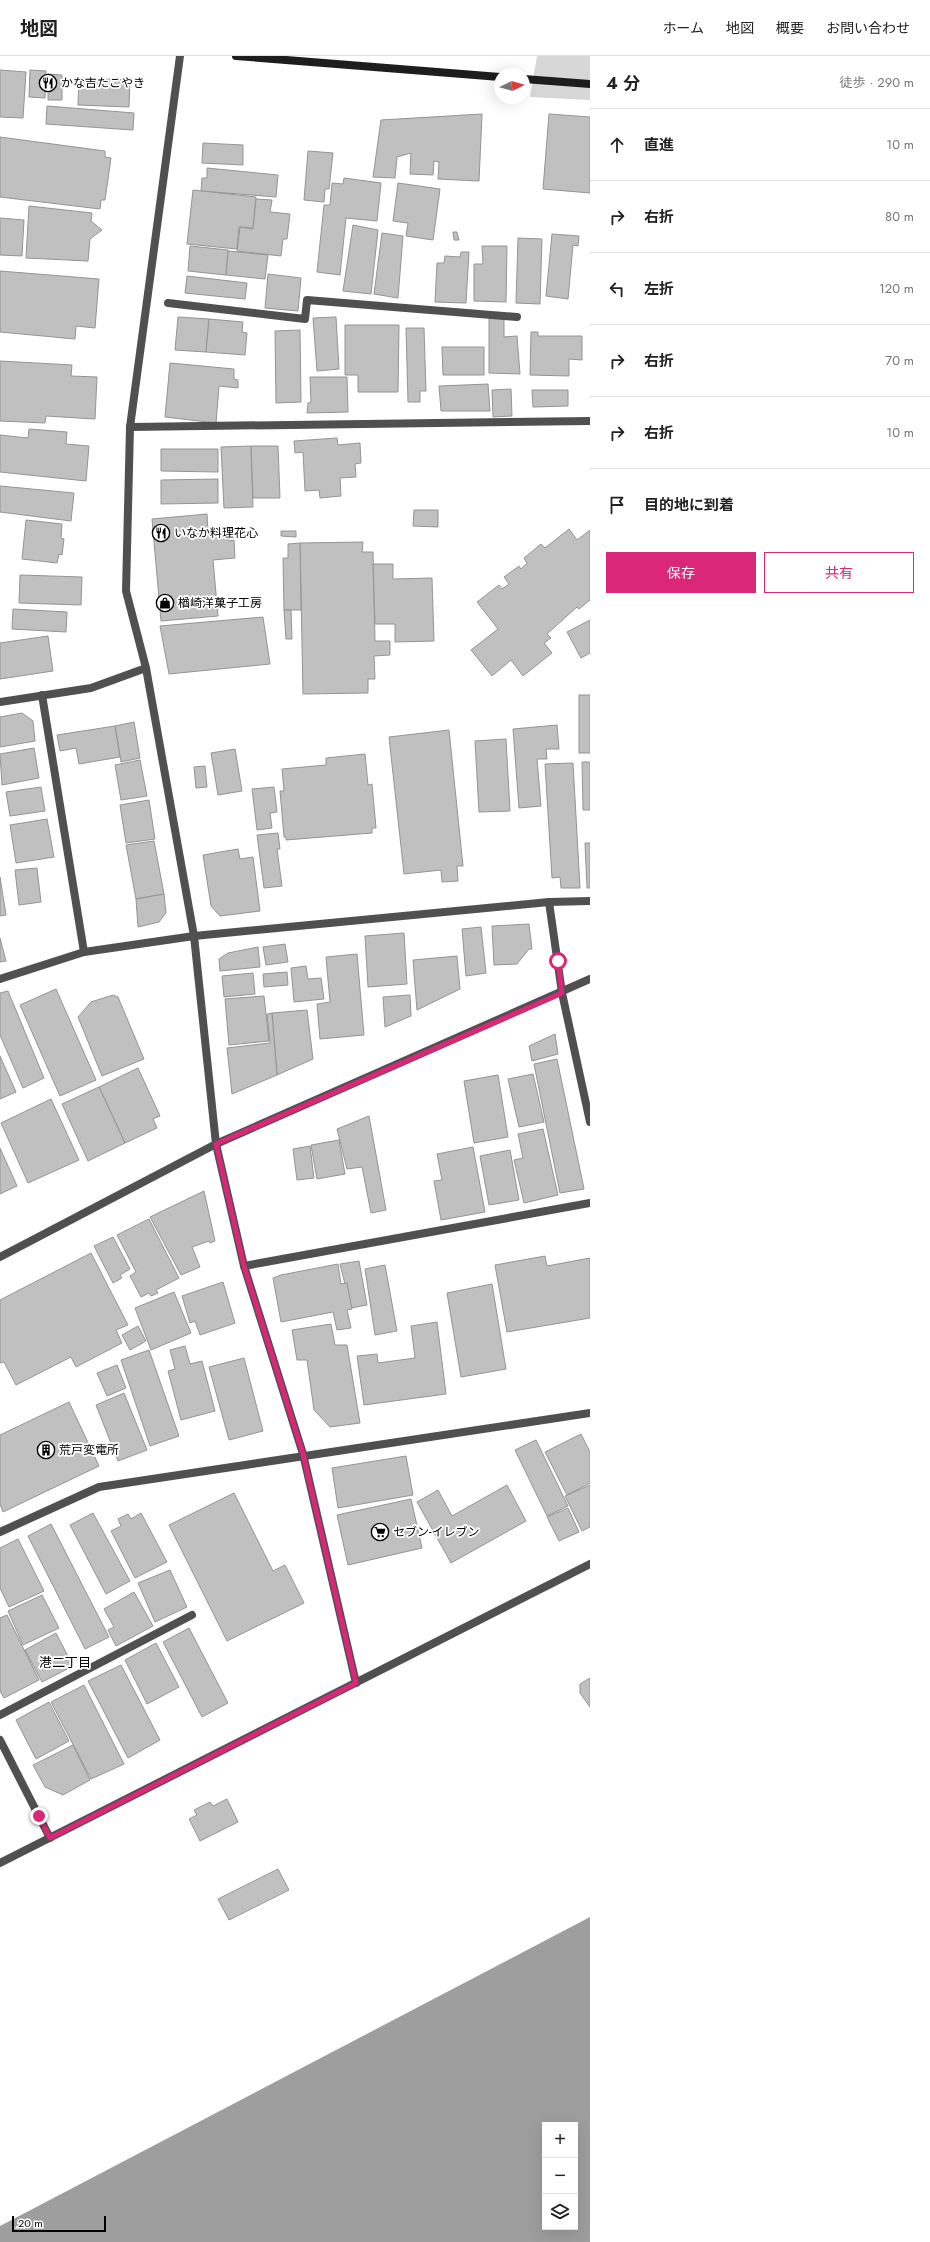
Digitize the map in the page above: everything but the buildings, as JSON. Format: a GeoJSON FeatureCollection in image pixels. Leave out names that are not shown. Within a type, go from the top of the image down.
{"type":"FeatureCollection","features":[{"type":"Feature","properties":{"kind":"main road"},"geometry":{"type":"LineString","coordinates":[[236,56],[494,77]]}},
{"type":"Feature","properties":{"kind":"main road"},"geometry":{"type":"LineString","coordinates":[[530,79],[590,84]]}},
{"type":"Feature","properties":{"kind":"street"},"geometry":{"type":"LineString","coordinates":[[180,56],[130,427],[126,591],[146,668],[194,936],[216,1144],[244,1266],[303,1454],[356,1683]]}},
{"type":"Feature","properties":{"kind":"street"},"geometry":{"type":"LineString","coordinates":[[168,303],[305,319],[307,300],[517,317]]}},
{"type":"Feature","properties":{"kind":"street"},"geometry":{"type":"LineString","coordinates":[[130,427],[590,421]]}},
{"type":"Feature","properties":{"kind":"street"},"geometry":{"type":"LineString","coordinates":[[0,702],[91,688],[146,668]]}},
{"type":"Feature","properties":{"kind":"street"},"geometry":{"type":"LineString","coordinates":[[42,695],[84,952]]}},
{"type":"Feature","properties":{"kind":"street"},"geometry":{"type":"LineString","coordinates":[[0,979],[84,952],[194,936],[549,902],[590,901]]}},
{"type":"Feature","properties":{"kind":"street"},"geometry":{"type":"LineString","coordinates":[[549,902],[562,993],[590,1122]]}},
{"type":"Feature","properties":{"kind":"street"},"geometry":{"type":"LineString","coordinates":[[0,1257],[216,1144],[562,993],[590,979]]}},
{"type":"Feature","properties":{"kind":"street"},"geometry":{"type":"LineString","coordinates":[[244,1266],[590,1203]]}},
{"type":"Feature","properties":{"kind":"street"},"geometry":{"type":"LineString","coordinates":[[0,1532],[99,1487],[303,1454],[590,1413]]}},
{"type":"Feature","properties":{"kind":"street"},"geometry":{"type":"LineString","coordinates":[[0,1863],[590,1564]]}},
{"type":"Feature","properties":{"kind":"street"},"geometry":{"type":"LineString","coordinates":[[0,1715],[192,1615]]}},
{"type":"Feature","properties":{"kind":"street"},"geometry":{"type":"LineString","coordinates":[[0,1740],[50,1838]]}},
{"type":"Feature","properties":{"kind":"shaded area"},"geometry":{"type":"Polygon","coordinates":[[[537,56],[590,56],[590,100],[530,97],[537,56]]]}},
{"type":"Feature","properties":{"kind":"shaded area"},"geometry":{"type":"Polygon","coordinates":[[[590,1917],[590,2242],[0,2242],[0,2226],[590,1917]]]}},
{"type":"Feature","properties":{"kind":"place","name":"かな吉たこやき"},"geometry":{"type":"Point","coordinates":[48,83]}},
{"type":"Feature","properties":{"kind":"place","name":"いなか料理花心"},"geometry":{"type":"Point","coordinates":[161,533]}},
{"type":"Feature","properties":{"kind":"place","name":"楢崎洋菓子工房"},"geometry":{"type":"Point","coordinates":[165,603]}},
{"type":"Feature","properties":{"kind":"place","name":"荒戸変電所"},"geometry":{"type":"Point","coordinates":[46,1450]}},
{"type":"Feature","properties":{"kind":"place","name":"セブン-イレブン"},"geometry":{"type":"Point","coordinates":[380,1532]}},
{"type":"Feature","properties":{"kind":"district","name":"港二丁目"},"geometry":{"type":"Point","coordinates":[65,1662]}},
{"type":"Feature","properties":{"kind":"route"},"geometry":{"type":"LineString","coordinates":[[39,1816],[50,1838],[356,1683],[303,1454],[244,1266],[216,1144],[562,993],[558,961]]}}]}
